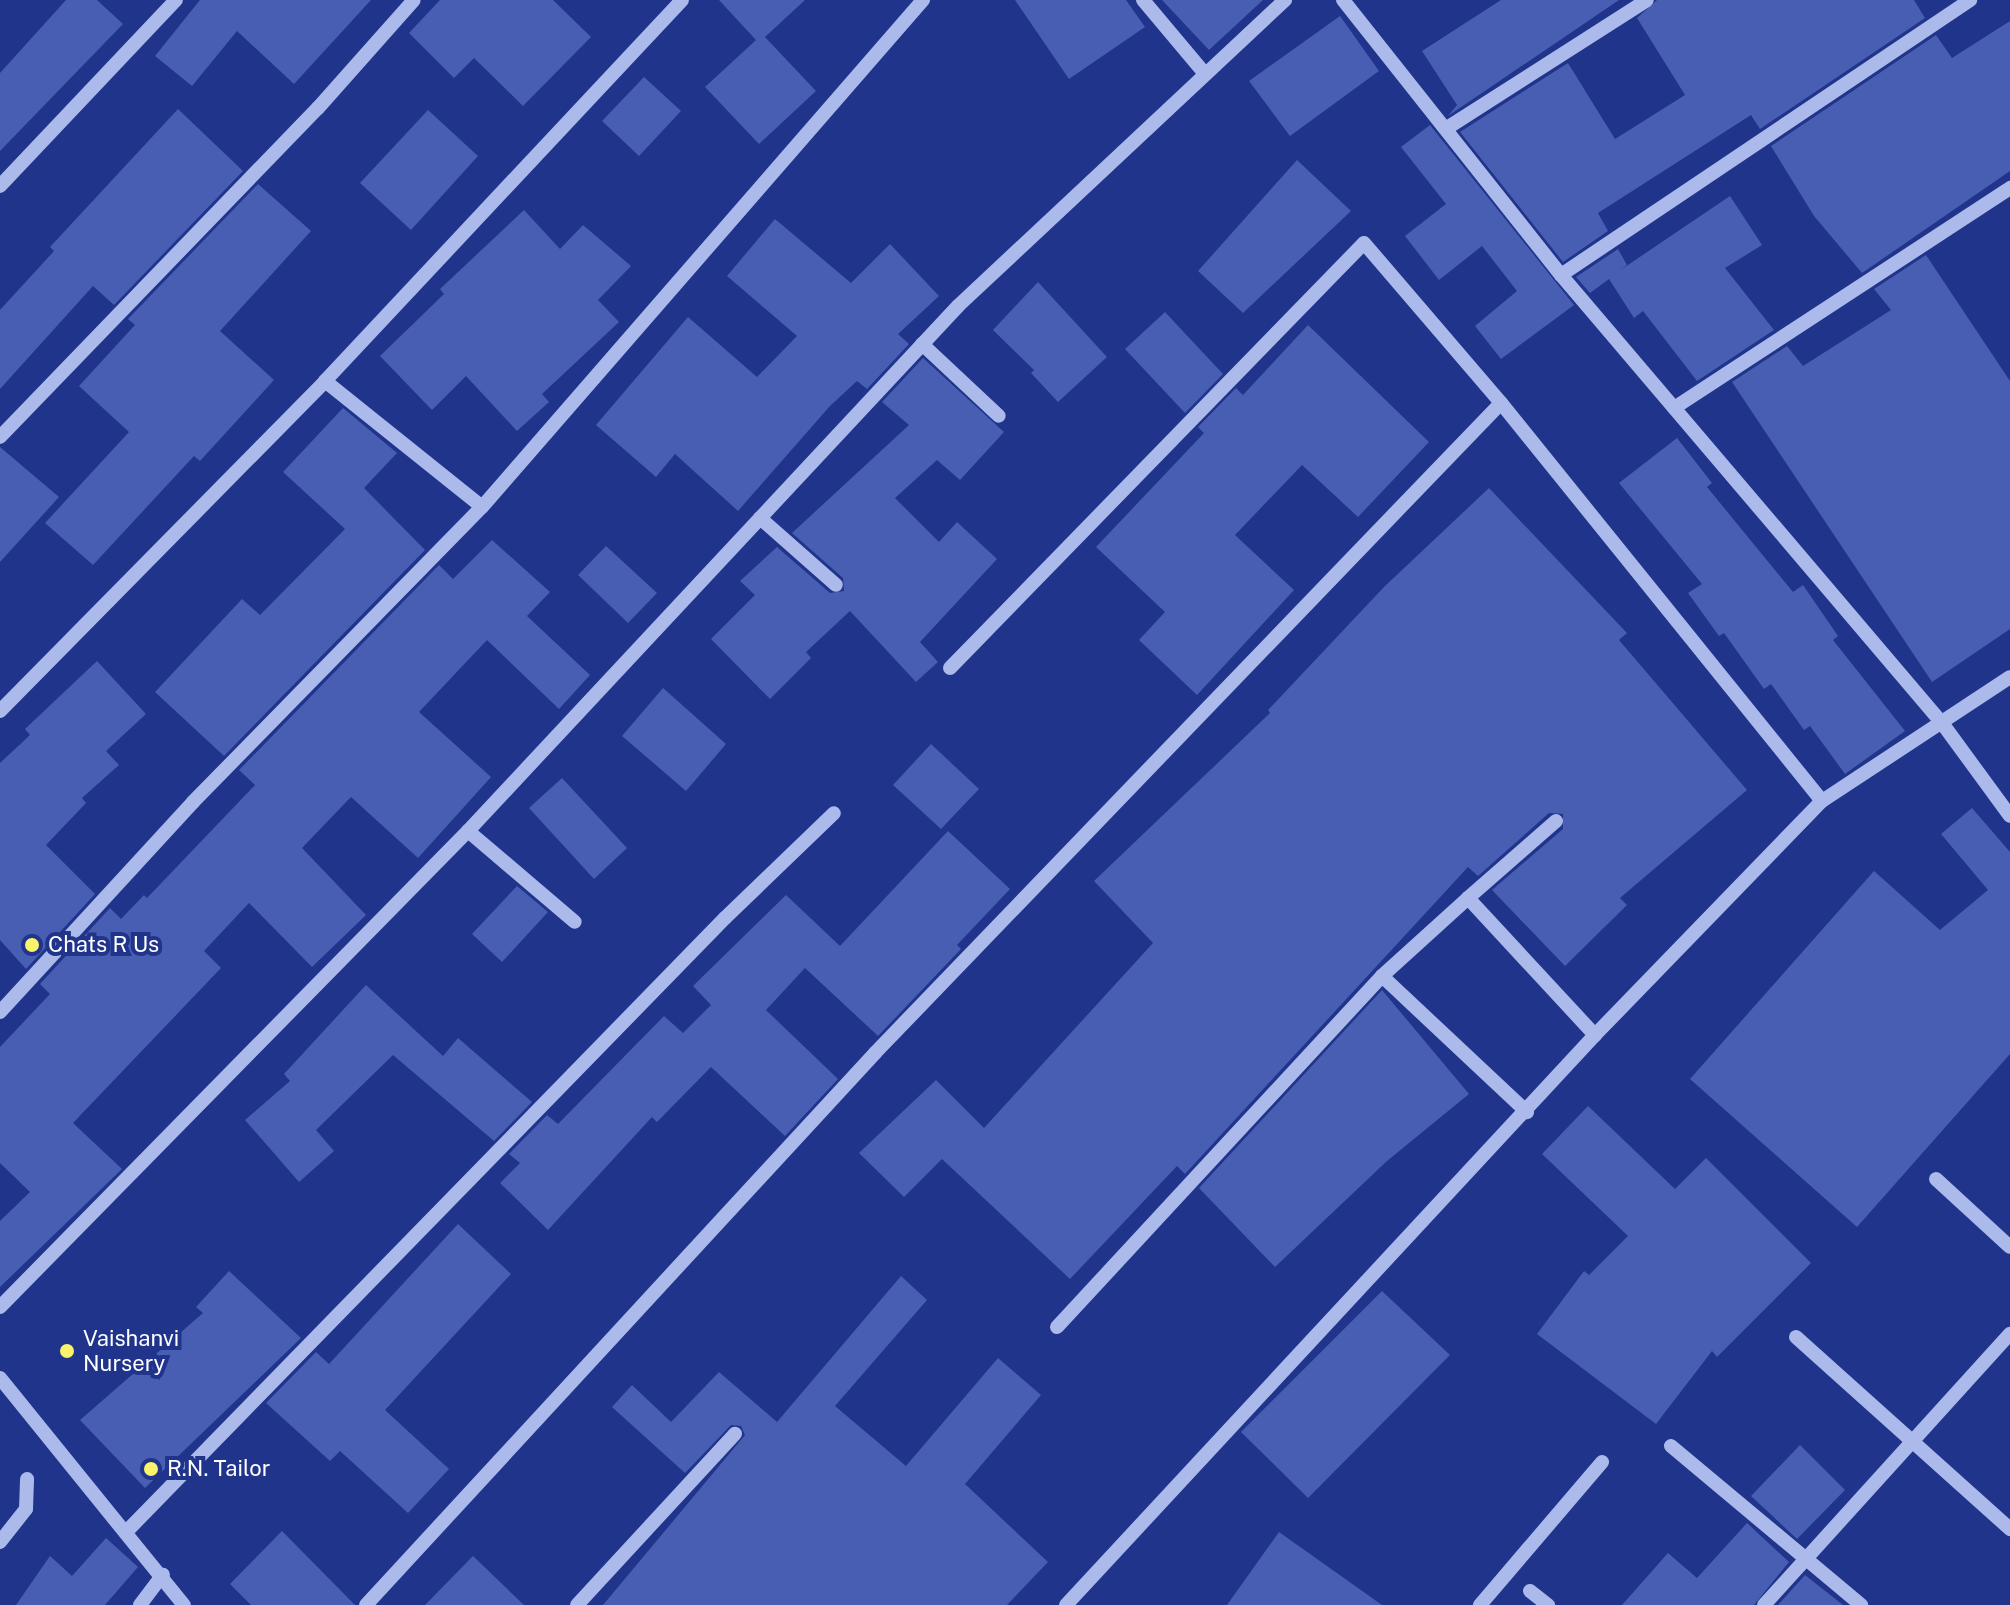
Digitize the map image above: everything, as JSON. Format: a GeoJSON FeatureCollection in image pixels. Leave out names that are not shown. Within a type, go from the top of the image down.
{"type":"FeatureCollection","features":[{"type":"Feature","properties":{"kind":"street"},"geometry":{"type":"LineString","coordinates":[[0,186],[176,0]]}},
{"type":"Feature","properties":{"kind":"street"},"geometry":{"type":"LineString","coordinates":[[0,437],[318,108],[414,0]]}},
{"type":"Feature","properties":{"kind":"street"},"geometry":{"type":"LineString","coordinates":[[0,711],[325,381],[682,0]]}},
{"type":"Feature","properties":{"kind":"street"},"geometry":{"type":"LineString","coordinates":[[0,1012],[193,802],[482,507],[923,0]]}},
{"type":"Feature","properties":{"kind":"street"},"geometry":{"type":"LineString","coordinates":[[1143,0],[1205,74]]}},
{"type":"Feature","properties":{"kind":"street"},"geometry":{"type":"LineString","coordinates":[[0,1307],[468,831],[922,344],[1285,0]]}},
{"type":"Feature","properties":{"kind":"street"},"geometry":{"type":"LineString","coordinates":[[1343,0],[1561,275],[1942,723],[2010,816]]}},
{"type":"Feature","properties":{"kind":"street"},"geometry":{"type":"LineString","coordinates":[[1447,128],[1647,0]]}},
{"type":"Feature","properties":{"kind":"street"},"geometry":{"type":"LineString","coordinates":[[1561,275],[1970,0]]}},
{"type":"Feature","properties":{"kind":"street"},"geometry":{"type":"LineString","coordinates":[[1674,408],[2010,188]]}},
{"type":"Feature","properties":{"kind":"street"},"geometry":{"type":"LineString","coordinates":[[950,668],[1364,243],[1501,403],[1822,801]]}},
{"type":"Feature","properties":{"kind":"street"},"geometry":{"type":"LineString","coordinates":[[922,344],[999,416]]}},
{"type":"Feature","properties":{"kind":"street"},"geometry":{"type":"LineString","coordinates":[[325,381],[482,507]]}},
{"type":"Feature","properties":{"kind":"street"},"geometry":{"type":"LineString","coordinates":[[366,1605],[875,1053],[1501,403]]}},
{"type":"Feature","properties":{"kind":"street"},"geometry":{"type":"LineString","coordinates":[[760,518],[836,585]]}},
{"type":"Feature","properties":{"kind":"street"},"geometry":{"type":"LineString","coordinates":[[1066,1605],[1527,1112],[1595,1035],[1822,801],[2010,677]]}},
{"type":"Feature","properties":{"kind":"street"},"geometry":{"type":"LineString","coordinates":[[128,1530],[725,918],[834,813]]}},
{"type":"Feature","properties":{"kind":"street"},"geometry":{"type":"LineString","coordinates":[[1057,1327],[1382,976],[1556,821]]}},
{"type":"Feature","properties":{"kind":"street"},"geometry":{"type":"LineString","coordinates":[[468,831],[575,922]]}},
{"type":"Feature","properties":{"kind":"street"},"geometry":{"type":"LineString","coordinates":[[1468,898],[1595,1035]]}},
{"type":"Feature","properties":{"kind":"street"},"geometry":{"type":"LineString","coordinates":[[1382,976],[1527,1112]]}},
{"type":"Feature","properties":{"kind":"street"},"geometry":{"type":"LineString","coordinates":[[1936,1179],[2010,1247]]}},
{"type":"Feature","properties":{"kind":"street"},"geometry":{"type":"LineString","coordinates":[[1764,1605],[1913,1446],[2010,1334]]}},
{"type":"Feature","properties":{"kind":"street"},"geometry":{"type":"LineString","coordinates":[[1796,1337],[1913,1446],[2010,1529]]}},
{"type":"Feature","properties":{"kind":"street"},"geometry":{"type":"LineString","coordinates":[[0,1378],[128,1530],[184,1605]]}},
{"type":"Feature","properties":{"kind":"street"},"geometry":{"type":"LineString","coordinates":[[577,1605],[735,1434]]}},
{"type":"Feature","properties":{"kind":"street"},"geometry":{"type":"LineString","coordinates":[[1671,1446],[1861,1605]]}},
{"type":"Feature","properties":{"kind":"street"},"geometry":{"type":"LineString","coordinates":[[1480,1605],[1602,1462]]}},
{"type":"Feature","properties":{"kind":"street"},"geometry":{"type":"LineString","coordinates":[[0,1542],[26,1509],[27,1479]]}},
{"type":"Feature","properties":{"kind":"street"},"geometry":{"type":"LineString","coordinates":[[140,1605],[163,1575]]}},
{"type":"Feature","properties":{"kind":"street"},"geometry":{"type":"LineString","coordinates":[[1530,1591],[1548,1605]]}},
{"type":"Feature","properties":{"kind":"building"},"geometry":{"type":"Polygon","coordinates":[[[66,0],[97,0],[123,24],[0,151],[0,73],[66,0]]]}},
{"type":"Feature","properties":{"kind":"building"},"geometry":{"type":"Polygon","coordinates":[[[200,0],[371,0],[294,84],[237,31],[192,86],[155,56],[200,0]]]}},
{"type":"Feature","properties":{"kind":"building"},"geometry":{"type":"Polygon","coordinates":[[[440,0],[553,0],[591,37],[523,106],[474,58],[454,78],[409,33],[440,0]]]}},
{"type":"Feature","properties":{"kind":"building"},"geometry":{"type":"Polygon","coordinates":[[[719,0],[805,0],[765,37],[816,91],[759,144],[705,87],[756,40],[719,0]]]}},
{"type":"Feature","properties":{"kind":"building"},"geometry":{"type":"Polygon","coordinates":[[[1015,0],[1126,0],[1145,27],[1069,79],[1015,0]]]}},
{"type":"Feature","properties":{"kind":"building"},"geometry":{"type":"Polygon","coordinates":[[[1162,0],[1263,0],[1209,50],[1162,0]]]}},
{"type":"Feature","properties":{"kind":"building"},"geometry":{"type":"Polygon","coordinates":[[[1501,0],[1619,0],[1448,116],[1457,105],[1422,51],[1501,0]]]}},
{"type":"Feature","properties":{"kind":"building"},"geometry":{"type":"Polygon","coordinates":[[[1657,0],[1914,0],[1925,18],[1760,129],[1751,115],[1598,213],[1608,231],[1563,262],[1460,132],[1568,63],[1615,139],[1685,95],[1637,18],[1657,0]]]}},
{"type":"Feature","properties":{"kind":"building"},"geometry":{"type":"Polygon","coordinates":[[[1340,16],[1379,71],[1290,136],[1249,81],[1340,16]]]}},
{"type":"Feature","properties":{"kind":"building"},"geometry":{"type":"Polygon","coordinates":[[[2010,21],[2010,171],[1862,273],[1814,216],[1771,146],[1936,35],[1952,58],[2010,21]]]}},
{"type":"Feature","properties":{"kind":"building"},"geometry":{"type":"Polygon","coordinates":[[[644,77],[681,111],[639,156],[602,121],[644,77]]]}},
{"type":"Feature","properties":{"kind":"building"},"geometry":{"type":"Polygon","coordinates":[[[178,109],[243,171],[114,305],[93,286],[0,389],[0,310],[54,251],[50,247],[178,109]]]}},
{"type":"Feature","properties":{"kind":"building"},"geometry":{"type":"Polygon","coordinates":[[[428,110],[478,156],[411,230],[360,183],[428,110]]]}},
{"type":"Feature","properties":{"kind":"building"},"geometry":{"type":"Polygon","coordinates":[[[1430,125],[1574,305],[1501,359],[1475,326],[1517,291],[1482,246],[1439,280],[1405,236],[1446,204],[1401,147],[1430,125]]]}},
{"type":"Feature","properties":{"kind":"building"},"geometry":{"type":"Polygon","coordinates":[[[1297,160],[1351,211],[1243,313],[1198,271],[1297,160]]]}},
{"type":"Feature","properties":{"kind":"building"},"geometry":{"type":"Polygon","coordinates":[[[258,184],[311,231],[220,331],[274,380],[200,461],[194,456],[93,565],[45,523],[129,432],[79,386],[135,325],[128,319],[258,184]]]}},
{"type":"Feature","properties":{"kind":"building"},"geometry":{"type":"Polygon","coordinates":[[[1730,196],[1762,245],[1725,268],[1774,330],[1697,381],[1643,311],[1634,318],[1609,279],[1590,293],[1576,277],[1618,249],[1627,265],[1619,271],[1730,196]]]}},
{"type":"Feature","properties":{"kind":"building"},"geometry":{"type":"Polygon","coordinates":[[[524,210],[560,249],[583,225],[631,266],[598,300],[619,322],[542,394],[549,402],[517,431],[466,376],[432,410],[380,356],[444,294],[440,289],[524,210]]]}},
{"type":"Feature","properties":{"kind":"building"},"geometry":{"type":"Polygon","coordinates":[[[775,219],[851,283],[890,244],[939,296],[898,334],[909,344],[867,389],[857,381],[830,406],[738,511],[675,454],[656,477],[596,425],[688,317],[757,377],[797,336],[727,276],[775,219]]]}},
{"type":"Feature","properties":{"kind":"building"},"geometry":{"type":"Polygon","coordinates":[[[1926,255],[2010,381],[2010,629],[1932,682],[1732,382],[1787,346],[1803,366],[1891,310],[1874,289],[1926,255]]]}},
{"type":"Feature","properties":{"kind":"building"},"geometry":{"type":"Polygon","coordinates":[[[1038,282],[1107,357],[1058,402],[1031,373],[1034,370],[993,330],[1038,282]]]}},
{"type":"Feature","properties":{"kind":"building"},"geometry":{"type":"Polygon","coordinates":[[[1165,312],[1223,374],[1185,413],[1125,349],[1165,312]]]}},
{"type":"Feature","properties":{"kind":"building"},"geometry":{"type":"Polygon","coordinates":[[[1308,325],[1429,442],[1358,517],[1302,465],[1235,535],[1294,590],[1197,695],[1139,640],[1165,612],[1096,547],[1204,433],[1198,427],[1236,388],[1243,395],[1308,325]]]}},
{"type":"Feature","properties":{"kind":"building"},"geometry":{"type":"Polygon","coordinates":[[[923,358],[1004,432],[960,480],[937,460],[895,498],[939,542],[957,522],[997,559],[920,642],[938,662],[916,682],[850,611],[806,652],[811,658],[770,699],[711,639],[755,595],[740,581],[777,547],[830,593],[844,591],[843,578],[792,533],[909,425],[882,402],[923,358]]]}},
{"type":"Feature","properties":{"kind":"building"},"geometry":{"type":"Polygon","coordinates":[[[343,408],[397,453],[364,488],[425,550],[224,756],[155,692],[242,599],[260,615],[345,529],[283,472],[343,408]]]}},
{"type":"Feature","properties":{"kind":"building"},"geometry":{"type":"Polygon","coordinates":[[[1677,438],[1712,483],[1707,487],[1793,592],[1803,585],[1838,636],[1833,640],[1905,731],[1845,774],[1810,726],[1804,730],[1771,684],[1764,689],[1724,633],[1719,636],[1688,593],[1702,584],[1619,483],[1677,438]]]}},
{"type":"Feature","properties":{"kind":"building"},"geometry":{"type":"Polygon","coordinates":[[[0,447],[59,497],[0,562],[0,447]]]}},
{"type":"Feature","properties":{"kind":"building"},"geometry":{"type":"Polygon","coordinates":[[[1489,488],[1627,633],[1619,640],[1747,790],[1620,898],[1627,905],[1565,966],[1492,890],[1563,829],[1563,814],[1549,813],[1478,876],[1468,867],[1185,1174],[1177,1166],[1070,1279],[942,1159],[904,1197],[859,1153],[936,1080],[984,1128],[1153,943],[1094,881],[1270,713],[1268,710],[1384,587],[1489,488]]]}},
{"type":"Feature","properties":{"kind":"building"},"geometry":{"type":"Polygon","coordinates":[[[492,540],[550,592],[527,616],[590,675],[559,709],[487,640],[419,712],[491,777],[418,858],[351,797],[302,848],[366,915],[312,967],[249,903],[204,951],[221,968],[73,1123],[122,1169],[0,1287],[0,1221],[30,1192],[0,1163],[0,1047],[50,994],[40,984],[110,908],[121,919],[144,895],[147,898],[255,785],[239,770],[439,565],[453,579],[492,540]]]}},
{"type":"Feature","properties":{"kind":"building"},"geometry":{"type":"Polygon","coordinates":[[[606,546],[657,593],[628,623],[578,575],[606,546]]]}},
{"type":"Feature","properties":{"kind":"building"},"geometry":{"type":"Polygon","coordinates":[[[97,661],[146,714],[106,751],[119,765],[82,798],[86,803],[46,845],[95,894],[26,969],[0,940],[0,763],[30,735],[25,729],[97,661]]]}},
{"type":"Feature","properties":{"kind":"building"},"geometry":{"type":"Polygon","coordinates":[[[663,688],[726,744],[686,791],[622,736],[663,688]]]}},
{"type":"Feature","properties":{"kind":"building"},"geometry":{"type":"Polygon","coordinates":[[[931,744],[979,789],[941,829],[893,785],[931,744]]]}},
{"type":"Feature","properties":{"kind":"building"},"geometry":{"type":"Polygon","coordinates":[[[562,778],[627,848],[594,879],[529,808],[562,778]]]}},
{"type":"Feature","properties":{"kind":"building"},"geometry":{"type":"Polygon","coordinates":[[[1972,808],[2010,852],[2010,1054],[1857,1227],[1690,1079],[1874,871],[1940,930],[1988,890],[1941,834],[1972,808]]]}},
{"type":"Feature","properties":{"kind":"building"},"geometry":{"type":"Polygon","coordinates":[[[948,831],[1010,889],[957,945],[961,949],[878,1036],[805,968],[766,1010],[838,1079],[785,1136],[711,1067],[657,1122],[652,1117],[548,1230],[500,1183],[520,1163],[509,1154],[547,1115],[558,1124],[664,1016],[683,1033],[711,1005],[693,986],[786,895],[840,946],[948,831]]]}},
{"type":"Feature","properties":{"kind":"building"},"geometry":{"type":"Polygon","coordinates":[[[517,886],[548,912],[502,962],[472,934],[517,886]]]}},
{"type":"Feature","properties":{"kind":"building"},"geometry":{"type":"Polygon","coordinates":[[[366,985],[443,1056],[458,1038],[532,1102],[494,1141],[393,1055],[316,1130],[334,1151],[299,1182],[245,1120],[290,1081],[284,1074],[366,985]]]}},
{"type":"Feature","properties":{"kind":"building"},"geometry":{"type":"Polygon","coordinates":[[[1382,990],[1469,1094],[1387,1161],[1275,1267],[1199,1188],[1382,990]]]}},
{"type":"Feature","properties":{"kind":"building"},"geometry":{"type":"Polygon","coordinates":[[[1588,1106],[1675,1189],[1706,1158],[1811,1263],[1717,1357],[1712,1351],[1656,1424],[1537,1334],[1584,1271],[1589,1275],[1628,1236],[1542,1154],[1588,1106]]]}},
{"type":"Feature","properties":{"kind":"building"},"geometry":{"type":"Polygon","coordinates":[[[458,1224],[511,1274],[385,1410],[449,1469],[408,1513],[340,1451],[330,1461],[266,1403],[316,1352],[329,1364],[458,1224]]]}},
{"type":"Feature","properties":{"kind":"building"},"geometry":{"type":"Polygon","coordinates":[[[229,1271],[301,1338],[145,1488],[80,1420],[203,1313],[196,1307],[229,1271]]]}},
{"type":"Feature","properties":{"kind":"building"},"geometry":{"type":"Polygon","coordinates":[[[901,1276],[927,1300],[835,1406],[906,1466],[998,1358],[1041,1395],[965,1484],[1048,1562],[1007,1605],[603,1605],[745,1435],[741,1426],[731,1425],[685,1473],[612,1407],[632,1385],[671,1422],[719,1372],[777,1422],[901,1276]]]}},
{"type":"Feature","properties":{"kind":"building"},"geometry":{"type":"Polygon","coordinates":[[[1382,1291],[1450,1355],[1308,1498],[1241,1432],[1382,1291]]]}},
{"type":"Feature","properties":{"kind":"building"},"geometry":{"type":"Polygon","coordinates":[[[1800,1445],[1845,1490],[1797,1539],[1751,1496],[1800,1445]]]}},
{"type":"Feature","properties":{"kind":"building"},"geometry":{"type":"Polygon","coordinates":[[[1747,1523],[1789,1562],[1754,1605],[1622,1605],[1668,1553],[1697,1578],[1747,1523]]]}},
{"type":"Feature","properties":{"kind":"building"},"geometry":{"type":"Polygon","coordinates":[[[282,1531],[355,1605],[251,1605],[230,1584],[282,1531]]]}},
{"type":"Feature","properties":{"kind":"building"},"geometry":{"type":"Polygon","coordinates":[[[1279,1532],[1382,1605],[1227,1605],[1279,1532]]]}},
{"type":"Feature","properties":{"kind":"building"},"geometry":{"type":"Polygon","coordinates":[[[106,1538],[138,1567],[105,1605],[16,1605],[50,1556],[72,1576],[106,1538]]]}},
{"type":"Feature","properties":{"kind":"building"},"geometry":{"type":"Polygon","coordinates":[[[473,1556],[524,1605],[425,1605],[473,1556]]]}},
{"type":"Feature","properties":{"kind":"building"},"geometry":{"type":"Polygon","coordinates":[[[1805,1575],[1843,1605],[1778,1605],[1805,1575]]]}},
{"type":"Feature","properties":{"kind":"place","name":"Chats R Us"},"geometry":{"type":"Point","coordinates":[32,945]}},
{"type":"Feature","properties":{"kind":"place","name":"Vaishanvi Nursery"},"geometry":{"type":"Point","coordinates":[67,1351]}},
{"type":"Feature","properties":{"kind":"place","name":"R.N. Tailor"},"geometry":{"type":"Point","coordinates":[151,1469]}}]}
